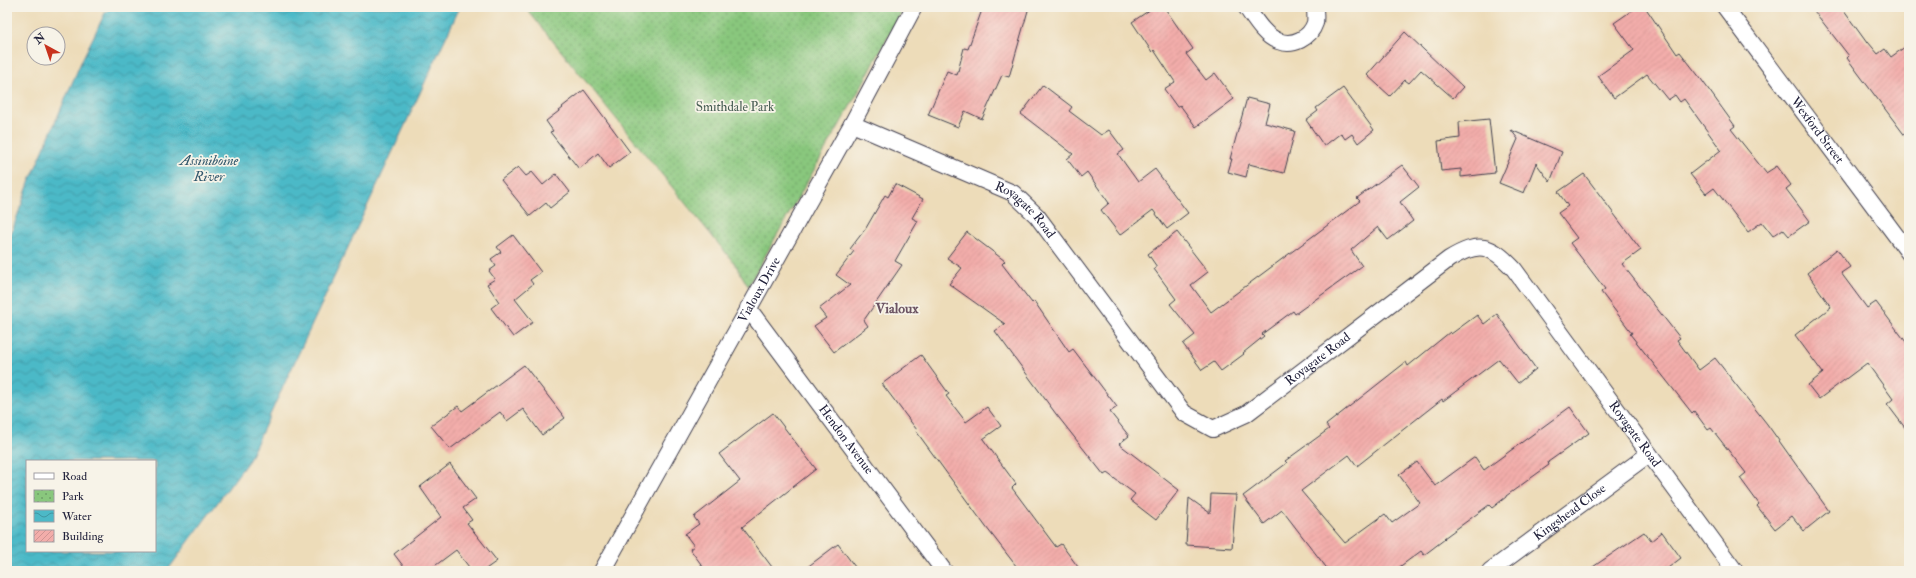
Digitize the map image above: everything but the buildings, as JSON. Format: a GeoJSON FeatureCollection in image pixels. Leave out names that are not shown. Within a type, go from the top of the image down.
{"type":"FeatureCollection","features":[{"type":"Feature","properties":{"kind":"street","name":"Vialoux Drive"},"geometry":{"type":"LineString","coordinates":[[602,571],[852,124],[914,7]]}},
{"type":"Feature","properties":{"kind":"street"},"geometry":{"type":"LineString","coordinates":[[1246,7],[1266,32],[1277,41],[1289,43],[1302,40],[1310,31],[1315,22],[1315,7]]}},
{"type":"Feature","properties":{"kind":"street","name":"Wexford Street"},"geometry":{"type":"LineString","coordinates":[[1725,7],[1909,253]]}},
{"type":"Feature","properties":{"kind":"street","name":"Royagate Road"},"geometry":{"type":"LineString","coordinates":[[852,124],[1013,193],[1037,216],[1184,413],[1213,429],[1246,414],[1449,259],[1471,247],[1486,248],[1501,256],[1514,269],[1735,571]]}},
{"type":"Feature","properties":{"kind":"street","name":"Hendon Avenue"},"geometry":{"type":"LineString","coordinates":[[748,308],[944,571]]}},
{"type":"Feature","properties":{"kind":"street","name":"Kingshead Close"},"geometry":{"type":"LineString","coordinates":[[1490,571],[1649,454]]}},
{"type":"Feature","properties":{"kind":"green space","name":"Smithdale Park"},"geometry":{"type":"Polygon","coordinates":[[[525,7],[904,7],[856,96],[748,286],[735,264],[525,7]]]}},
{"type":"Feature","properties":{"kind":"water","name":"Assiniboine River"},"geometry":{"type":"Polygon","coordinates":[[[111,7],[460,7],[249,460],[167,571],[7,571],[7,245],[29,183],[82,60],[105,13],[111,7]]]}},
{"type":"Feature","properties":{"kind":"district","name":"Vialoux"},"geometry":{"type":"Point","coordinates":[897,308]}}]}
